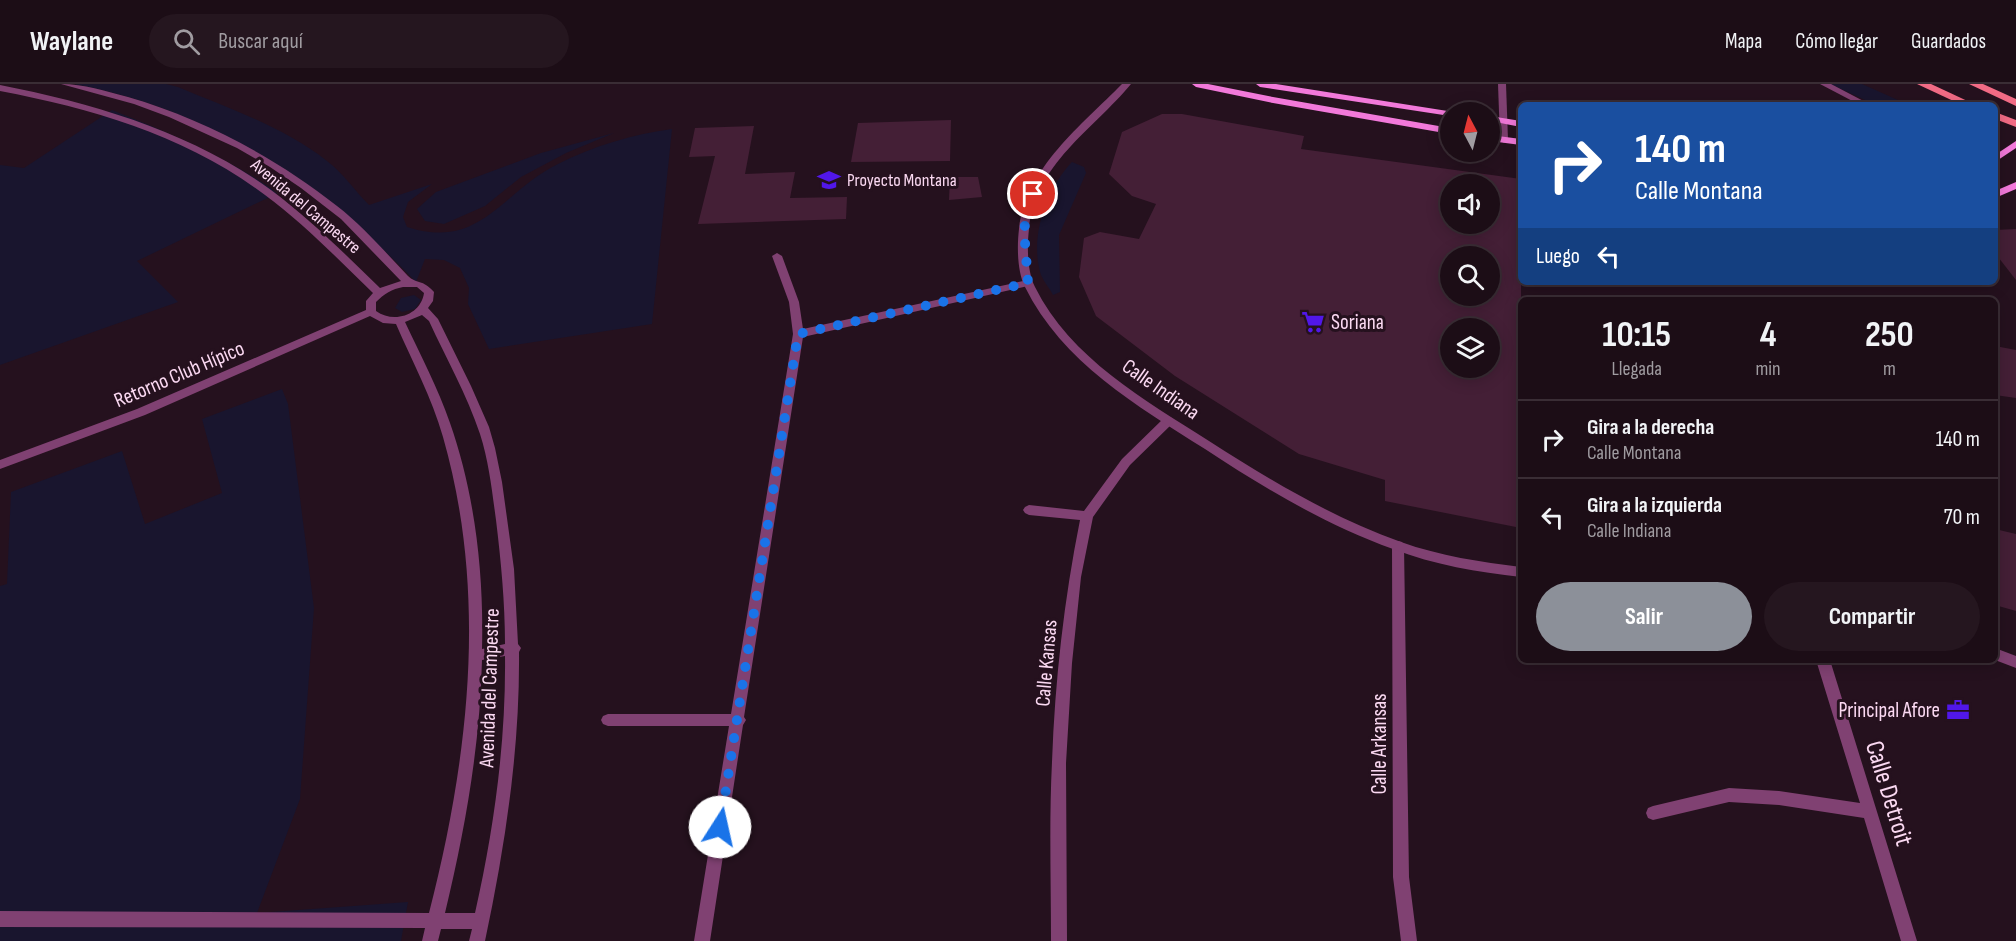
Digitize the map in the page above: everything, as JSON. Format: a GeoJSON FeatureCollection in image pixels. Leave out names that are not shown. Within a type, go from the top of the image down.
{"type":"FeatureCollection","features":[{"type":"Feature","properties":{"kind":"main road"},"geometry":{"type":"LineString","coordinates":[[1196,84],[1440,129]]}},
{"type":"Feature","properties":{"kind":"main road"},"geometry":{"type":"LineString","coordinates":[[1260,84],[1286,86],[1440,111]]}},
{"type":"Feature","properties":{"kind":"main road"},"geometry":{"type":"LineString","coordinates":[[1922,84],[1964,102]]}},
{"type":"Feature","properties":{"kind":"main road"},"geometry":{"type":"LineString","coordinates":[[1974,84],[2016,103]]}},
{"type":"Feature","properties":{"kind":"main road"},"geometry":{"type":"LineString","coordinates":[[1998,116],[2016,124]]}},
{"type":"Feature","properties":{"kind":"main road"},"geometry":{"type":"LineString","coordinates":[[1500,121],[1518,124]]}},
{"type":"Feature","properties":{"kind":"main road"},"geometry":{"type":"LineString","coordinates":[[1500,139],[1518,142]]}},
{"type":"Feature","properties":{"kind":"main road"},"geometry":{"type":"LineString","coordinates":[[1998,157],[2016,144]]}},
{"type":"Feature","properties":{"kind":"main road"},"geometry":{"type":"LineString","coordinates":[[1998,194],[2016,185]]}},
{"type":"Feature","properties":{"kind":"street","name":"Avenida del Campestre"},"geometry":{"type":"LineString","coordinates":[[65,84],[86,88],[171,115],[254,154],[335,209],[409,283],[420,284],[429,292],[428,303],[423,309],[433,319],[484,428],[510,574],[514,648],[512,709],[502,804],[477,941]]}},
{"type":"Feature","properties":{"kind":"street","name":"Calle Indiana"},"geometry":{"type":"LineString","coordinates":[[1127,84],[1079,133],[1038,182],[1029,206],[1024,229],[1028,283],[1053,326],[1083,357],[1118,386],[1168,421],[1321,514],[1398,546],[1474,566],[1518,572]]}},
{"type":"Feature","properties":{"kind":"street"},"geometry":{"type":"LineString","coordinates":[[1502,84],[1504,140]]}},
{"type":"Feature","properties":{"kind":"street"},"geometry":{"type":"LineString","coordinates":[[1824,84],[1861,102]]}},
{"type":"Feature","properties":{"kind":"street","name":"Avenida del Campestre"},"geometry":{"type":"LineString","coordinates":[[0,88],[66,101],[149,126],[229,166],[267,192],[303,221],[380,293]]}},
{"type":"Feature","properties":{"kind":"street"},"geometry":{"type":"LineString","coordinates":[[66,101],[86,88]]}},
{"type":"Feature","properties":{"kind":"street"},"geometry":{"type":"LineString","coordinates":[[702,941],[739,720],[798,334],[794,302],[777,256]]}},
{"type":"Feature","properties":{"kind":"street"},"geometry":{"type":"LineString","coordinates":[[409,283],[392,286],[380,293],[371,302],[371,312],[383,320],[399,320],[423,309]]}},
{"type":"Feature","properties":{"kind":"street"},"geometry":{"type":"LineString","coordinates":[[798,334],[1028,283]]}},
{"type":"Feature","properties":{"kind":"street","name":"Retorno Club Hípico"},"geometry":{"type":"LineString","coordinates":[[0,465],[60,445],[171,400],[371,312]]}},
{"type":"Feature","properties":{"kind":"street","name":"Avenida del Campestre"},"geometry":{"type":"LineString","coordinates":[[399,320],[449,436],[463,498],[474,572],[476,656],[471,723],[458,822],[430,941]]}},
{"type":"Feature","properties":{"kind":"street","name":"Calle Kansas"},"geometry":{"type":"LineString","coordinates":[[1059,941],[1059,763],[1063,697],[1075,577],[1087,516],[1126,462],[1168,421]]}},
{"type":"Feature","properties":{"kind":"street"},"geometry":{"type":"LineString","coordinates":[[1029,510],[1087,516]]}},
{"type":"Feature","properties":{"kind":"street","name":"Calle Arkansas"},"geometry":{"type":"LineString","coordinates":[[1398,546],[1401,877],[1409,941]]}},
{"type":"Feature","properties":{"kind":"street"},"geometry":{"type":"LineString","coordinates":[[476,656],[514,648]]}},
{"type":"Feature","properties":{"kind":"street"},"geometry":{"type":"LineString","coordinates":[[1998,655],[2016,662]]}},
{"type":"Feature","properties":{"kind":"street","name":"Calle Detroit"},"geometry":{"type":"LineString","coordinates":[[1824,663],[1909,941]]}},
{"type":"Feature","properties":{"kind":"street"},"geometry":{"type":"LineString","coordinates":[[608,720],[739,720]]}},
{"type":"Feature","properties":{"kind":"street"},"geometry":{"type":"LineString","coordinates":[[1653,813],[1729,795],[1779,798],[1871,813]]}},
{"type":"Feature","properties":{"kind":"street"},"geometry":{"type":"LineString","coordinates":[[0,919],[482,921]]}},
{"type":"Feature","properties":{"kind":"shaded area"},"geometry":{"type":"Polygon","coordinates":[[[74,84],[166,84],[178,87],[255,119],[293,138],[327,161],[369,205],[432,184],[408,202],[403,217],[407,227],[432,232],[454,231],[472,225],[489,215],[538,176],[571,158],[614,142],[672,129],[652,324],[489,349],[468,304],[469,288],[460,268],[444,260],[425,259],[416,282],[341,213],[302,183],[260,156],[217,132],[172,112],[124,96],[74,84]]]}},
{"type":"Feature","properties":{"kind":"shaded area"},"geometry":{"type":"Polygon","coordinates":[[[1830,84],[1862,84],[1902,102],[1869,102],[1830,84]]]}},
{"type":"Feature","properties":{"kind":"shaded area"},"geometry":{"type":"Polygon","coordinates":[[[112,110],[197,147],[238,168],[278,193],[137,261],[178,302],[0,365],[0,165],[24,168],[112,110]]]}},
{"type":"Feature","properties":{"kind":"shaded area"},"geometry":{"type":"Polygon","coordinates":[[[614,133],[566,153],[521,177],[485,206],[444,224],[425,221],[417,209],[436,192],[541,153],[614,133]]]}},
{"type":"Feature","properties":{"kind":"shaded area"},"geometry":{"type":"Polygon","coordinates":[[[1072,162],[1084,167],[1086,173],[1059,235],[1060,292],[1053,295],[1041,275],[1037,246],[1039,230],[1042,215],[1054,186],[1072,162]]]}},
{"type":"Feature","properties":{"kind":"shaded area"},"geometry":{"type":"Polygon","coordinates":[[[414,295],[421,300],[415,309],[402,312],[395,308],[401,298],[414,295]]]}},
{"type":"Feature","properties":{"kind":"shaded area"},"geometry":{"type":"Polygon","coordinates":[[[282,389],[288,404],[314,608],[300,799],[257,913],[408,902],[401,941],[0,941],[0,586],[7,584],[11,492],[122,451],[145,524],[222,493],[202,419],[282,389]]]}},
{"type":"Feature","properties":{"kind":"building","name":"Soriana"},"geometry":{"type":"Polygon","coordinates":[[[1162,114],[1182,114],[1304,136],[1301,149],[1484,174],[1440,174],[1440,234],[1500,234],[1500,176],[1518,179],[1518,285],[1521,285],[1521,297],[1518,297],[1518,527],[1385,501],[1385,480],[1299,454],[1175,376],[1096,316],[1079,277],[1084,238],[1100,232],[1139,239],[1156,204],[1132,196],[1109,174],[1122,132],[1162,114]]]}},
{"type":"Feature","properties":{"kind":"building"},"geometry":{"type":"Polygon","coordinates":[[[951,120],[950,161],[851,162],[858,123],[951,120]]]}},
{"type":"Feature","properties":{"kind":"building"},"geometry":{"type":"Polygon","coordinates":[[[754,126],[745,174],[795,172],[790,198],[847,197],[846,219],[698,224],[715,156],[689,157],[695,128],[754,126]]]}},
{"type":"Feature","properties":{"kind":"building"},"geometry":{"type":"Polygon","coordinates":[[[950,177],[978,177],[982,197],[949,200],[950,177]]]}},
{"type":"Feature","properties":{"kind":"building"},"geometry":{"type":"Polygon","coordinates":[[[2016,229],[2016,280],[1998,257],[1998,230],[2016,229]]]}},
{"type":"Feature","properties":{"kind":"building"},"geometry":{"type":"Polygon","coordinates":[[[1998,347],[2016,350],[2016,398],[1998,395],[1998,347]]]}},
{"type":"Feature","properties":{"kind":"building"},"geometry":{"type":"Polygon","coordinates":[[[1998,530],[2016,534],[2016,611],[1998,606],[1998,530]]]}},
{"type":"Feature","properties":{"kind":"place","name":"Proyecto Montana"},"geometry":{"type":"Point","coordinates":[829,180]}},
{"type":"Feature","properties":{"kind":"place","name":"Soriana"},"geometry":{"type":"Point","coordinates":[1313,322]}},
{"type":"Feature","properties":{"kind":"place","name":"Principal Afore"},"geometry":{"type":"Point","coordinates":[1958,710]}},
{"type":"Feature","properties":{"kind":"route"},"geometry":{"type":"LineString","coordinates":[[720,827],[739,720],[798,334],[1028,283],[1024,229],[1033,194]]}}]}
